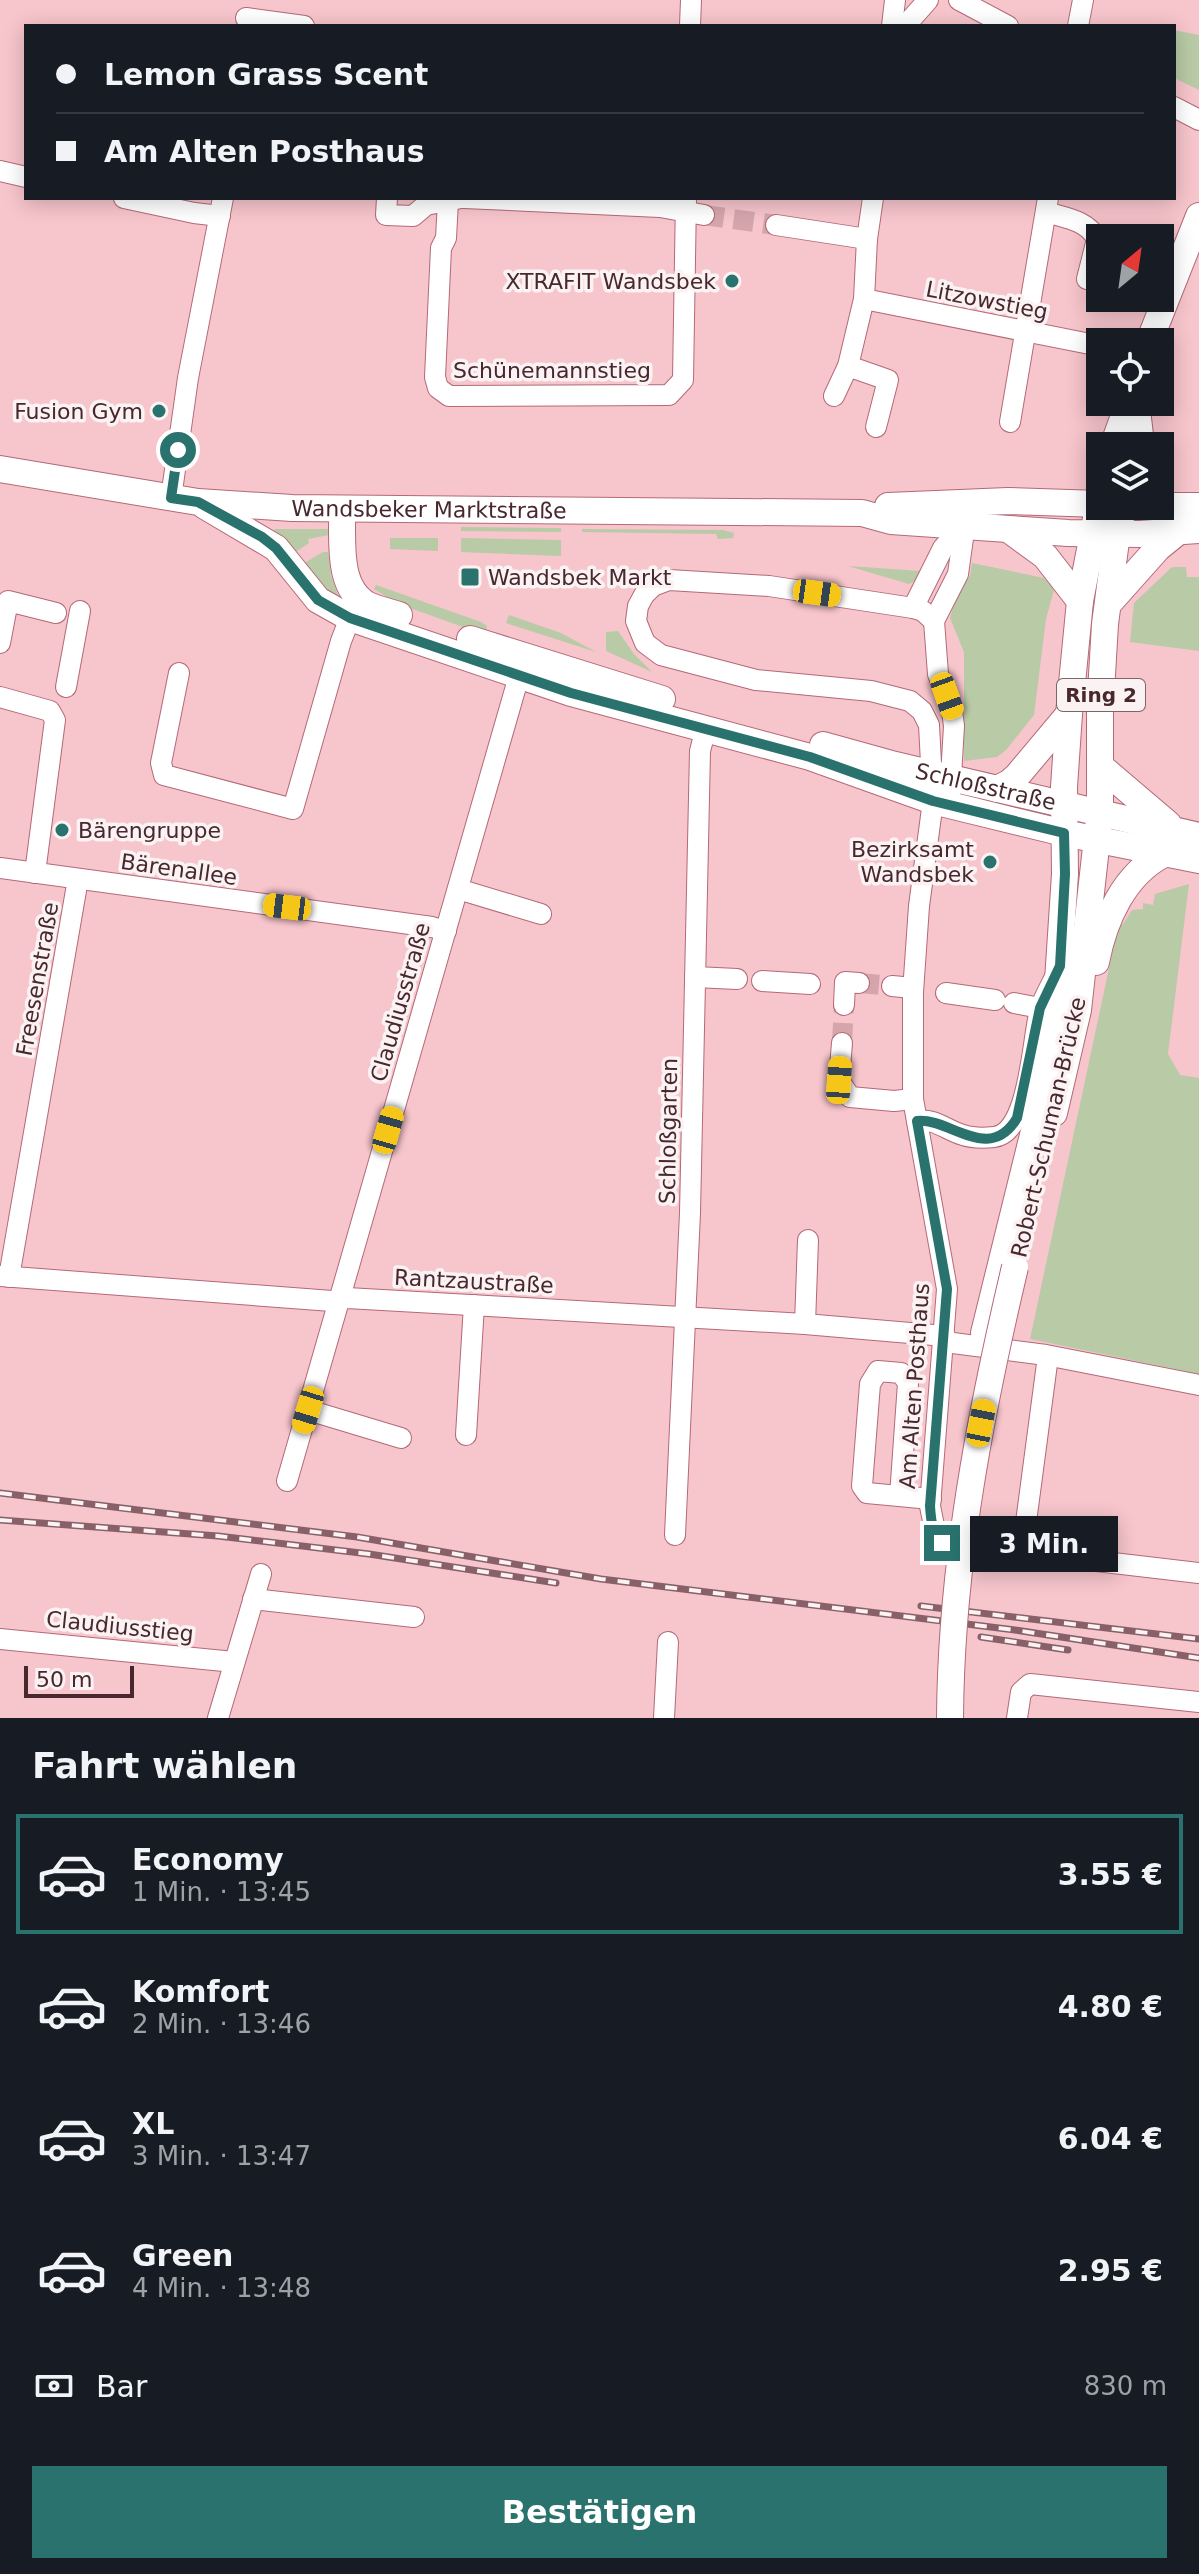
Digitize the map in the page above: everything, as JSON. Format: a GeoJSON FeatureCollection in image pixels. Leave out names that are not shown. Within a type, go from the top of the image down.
{"type":"FeatureCollection","features":[{"type":"Feature","properties":{"kind":"main road"},"geometry":{"type":"LineString","coordinates":[[1155,328],[1199,216]]}},
{"type":"Feature","properties":{"kind":"main road","name":"Wandsbeker Marktstraße"},"geometry":{"type":"LineString","coordinates":[[0,469],[198,502],[342,509],[862,513],[891,521],[1005,528],[1104,533],[1189,530]]}},
{"type":"Feature","properties":{"kind":"main road","name":"Schloßstraße"},"geometry":{"type":"LineString","coordinates":[[198,502],[262,537],[276,548],[318,600],[350,618],[703,740],[810,757],[945,804],[1064,833],[1199,860]]}},
{"type":"Feature","properties":{"kind":"main road","name":"Wandsbeker Marktstraße"},"geometry":{"type":"LineString","coordinates":[[862,513],[893,504],[1086,503]]}},
{"type":"Feature","properties":{"kind":"main road"},"geometry":{"type":"LineString","coordinates":[[1174,506],[1199,506]]}},
{"type":"Feature","properties":{"kind":"main road","name":"Schloßstraße"},"geometry":{"type":"LineString","coordinates":[[342,509],[346,573],[354,593],[362,600],[392,613],[659,698],[932,773],[1199,836]]}},
{"type":"Feature","properties":{"kind":"main road","name":"Ring 2"},"geometry":{"type":"LineString","coordinates":[[1104,533],[1105,520]]}},
{"type":"Feature","properties":{"kind":"main road"},"geometry":{"type":"LineString","coordinates":[[1005,528],[1045,556],[1080,601]]}},
{"type":"Feature","properties":{"kind":"main road"},"geometry":{"type":"LineString","coordinates":[[1109,603],[1158,548],[1189,530]]}},
{"type":"Feature","properties":{"kind":"main road","name":"Robert-Schuman-Brücke"},"geometry":{"type":"LineString","coordinates":[[950,1718],[956,1595],[964,1528],[1008,1265],[1056,1011],[1065,874],[1064,802],[1069,714],[1080,601],[1104,533]]}},
{"type":"Feature","properties":{"kind":"main road","name":"Robert-Schuman-Brücke"},"geometry":{"type":"LineString","coordinates":[[935,1718],[942,1592],[958,1467],[1008,1265],[1078,1010],[1100,811],[1100,709],[1109,603],[1104,533]]}},
{"type":"Feature","properties":{"kind":"main road"},"geometry":{"type":"LineString","coordinates":[[506,651],[519,676],[533,667],[554,666]]}},
{"type":"Feature","properties":{"kind":"main road"},"geometry":{"type":"LineString","coordinates":[[997,789],[1017,776],[1069,714]]}},
{"type":"Feature","properties":{"kind":"main road"},"geometry":{"type":"LineString","coordinates":[[1100,766],[1173,829]]}},
{"type":"Feature","properties":{"kind":"main road"},"geometry":{"type":"LineString","coordinates":[[1078,1010],[1091,986],[1100,943],[1117,902],[1146,865],[1164,854]]}},
{"type":"Feature","properties":{"kind":"street"},"geometry":{"type":"LineString","coordinates":[[690,24],[691,0]]}},
{"type":"Feature","properties":{"kind":"street"},"geometry":{"type":"LineString","coordinates":[[892,24],[895,0]]}},
{"type":"Feature","properties":{"kind":"street"},"geometry":{"type":"LineString","coordinates":[[907,24],[928,0]]}},
{"type":"Feature","properties":{"kind":"street"},"geometry":{"type":"LineString","coordinates":[[959,0],[1004,24]]}},
{"type":"Feature","properties":{"kind":"street"},"geometry":{"type":"LineString","coordinates":[[1078,24],[1083,0]]}},
{"type":"Feature","properties":{"kind":"street"},"geometry":{"type":"LineString","coordinates":[[247,15],[294,24]]}},
{"type":"Feature","properties":{"kind":"street"},"geometry":{"type":"LineString","coordinates":[[1176,108],[1199,120]]}},
{"type":"Feature","properties":{"kind":"street"},"geometry":{"type":"LineString","coordinates":[[0,171],[24,177]]}},
{"type":"Feature","properties":{"kind":"street"},"geometry":{"type":"LineString","coordinates":[[133,200],[194,213],[221,207],[188,378],[171,498]]}},
{"type":"Feature","properties":{"kind":"street"},"geometry":{"type":"LineString","coordinates":[[413,216],[426,205],[448,200]]}},
{"type":"Feature","properties":{"kind":"street","name":"Schünemannstieg"},"geometry":{"type":"LineString","coordinates":[[452,200],[446,238],[441,248],[435,377],[438,388],[449,396],[669,395],[683,380],[692,209]]}},
{"type":"Feature","properties":{"kind":"street"},"geometry":{"type":"LineString","coordinates":[[478,200],[692,209]]}},
{"type":"Feature","properties":{"kind":"street"},"geometry":{"type":"LineString","coordinates":[[834,396],[848,366],[864,299],[873,200]]}},
{"type":"Feature","properties":{"kind":"street"},"geometry":{"type":"LineString","coordinates":[[1010,422],[1047,205],[1086,225]]}},
{"type":"Feature","properties":{"kind":"street"},"geometry":{"type":"LineString","coordinates":[[387,207],[432,223],[441,248]]}},
{"type":"Feature","properties":{"kind":"street"},"geometry":{"type":"LineString","coordinates":[[776,225],[867,239]]}},
{"type":"Feature","properties":{"kind":"street","name":"Litzowstieg"},"geometry":{"type":"LineString","coordinates":[[864,299],[1086,343]]}},
{"type":"Feature","properties":{"kind":"street"},"geometry":{"type":"LineString","coordinates":[[848,366],[888,380],[876,427]]}},
{"type":"Feature","properties":{"kind":"street"},"geometry":{"type":"LineString","coordinates":[[913,608],[954,547],[965,524],[990,502]]}},
{"type":"Feature","properties":{"kind":"street"},"geometry":{"type":"LineString","coordinates":[[891,521],[954,547]]}},
{"type":"Feature","properties":{"kind":"street"},"geometry":{"type":"LineString","coordinates":[[932,773],[954,747],[952,711],[939,678],[934,621],[958,574],[954,547]]}},
{"type":"Feature","properties":{"kind":"street"},"geometry":{"type":"LineString","coordinates":[[934,621],[923,611],[913,608],[769,586],[669,580],[653,586],[644,595],[638,606],[636,621],[645,643],[667,657],[756,680],[871,691],[910,701],[922,711],[929,725],[932,773],[945,804]]}},
{"type":"Feature","properties":{"kind":"street"},"geometry":{"type":"LineString","coordinates":[[0,643],[8,601],[56,613]]}},
{"type":"Feature","properties":{"kind":"street"},"geometry":{"type":"LineString","coordinates":[[1080,601],[1109,603]]}},
{"type":"Feature","properties":{"kind":"street"},"geometry":{"type":"LineString","coordinates":[[66,687],[80,611]]}},
{"type":"Feature","properties":{"kind":"street"},"geometry":{"type":"LineString","coordinates":[[179,673],[161,763],[164,775],[293,809],[350,618]]}},
{"type":"Feature","properties":{"kind":"street","name":"Claudiusstraße"},"geometry":{"type":"LineString","coordinates":[[287,1481],[519,676]]}},
{"type":"Feature","properties":{"kind":"street"},"geometry":{"type":"LineString","coordinates":[[910,701],[926,695],[939,678]]}},
{"type":"Feature","properties":{"kind":"street"},"geometry":{"type":"LineString","coordinates":[[0,697],[50,711],[55,720],[35,873]]}},
{"type":"Feature","properties":{"kind":"street","name":"Schloßgarten"},"geometry":{"type":"LineString","coordinates":[[675,1535],[690,1213],[703,740]]}},
{"type":"Feature","properties":{"kind":"street","name":"Am Alten Posthaus"},"geometry":{"type":"LineString","coordinates":[[932,773],[950,794],[919,906],[919,990],[913,1099],[947,1289],[931,1499],[932,1525],[942,1543],[965,1550],[1045,1555]]}},
{"type":"Feature","properties":{"kind":"street","name":"Bärenallee"},"geometry":{"type":"LineString","coordinates":[[0,868],[446,931]]}},
{"type":"Feature","properties":{"kind":"street","name":"Freesenstraße"},"geometry":{"type":"LineString","coordinates":[[5,1276],[78,879]]}},
{"type":"Feature","properties":{"kind":"street"},"geometry":{"type":"LineString","coordinates":[[458,889],[541,914]]}},
{"type":"Feature","properties":{"kind":"street"},"geometry":{"type":"LineString","coordinates":[[917,1121],[932,1121],[961,1135],[997,1137],[1010,1129],[1020,1113],[1040,1008],[1060,966]]}},
{"type":"Feature","properties":{"kind":"street"},"geometry":{"type":"LineString","coordinates":[[695,977],[737,979]]}},
{"type":"Feature","properties":{"kind":"street"},"geometry":{"type":"LineString","coordinates":[[762,981],[810,984]]}},
{"type":"Feature","properties":{"kind":"street"},"geometry":{"type":"LineString","coordinates":[[844,1005],[845,982],[859,983]]}},
{"type":"Feature","properties":{"kind":"street"},"geometry":{"type":"LineString","coordinates":[[919,990],[1040,1008]]}},
{"type":"Feature","properties":{"kind":"street"},"geometry":{"type":"LineString","coordinates":[[842,1043],[839,1080],[850,1097],[894,1101],[913,1099]]}},
{"type":"Feature","properties":{"kind":"street"},"geometry":{"type":"LineString","coordinates":[[805,1324],[808,1240]]}},
{"type":"Feature","properties":{"kind":"street","name":"Rantzaustraße"},"geometry":{"type":"LineString","coordinates":[[5,1276],[332,1301],[474,1305],[805,1324],[945,1339],[1199,1385]]}},
{"type":"Feature","properties":{"kind":"street"},"geometry":{"type":"LineString","coordinates":[[466,1435],[474,1305]]}},
{"type":"Feature","properties":{"kind":"street"},"geometry":{"type":"LineString","coordinates":[[1048,1356],[1026,1522],[1045,1535],[1045,1555],[1199,1573]]}},
{"type":"Feature","properties":{"kind":"street"},"geometry":{"type":"LineString","coordinates":[[900,1496],[908,1383],[901,1373],[878,1371],[870,1384],[862,1486],[867,1493],[931,1499]]}},
{"type":"Feature","properties":{"kind":"street"},"geometry":{"type":"LineString","coordinates":[[308,1410],[401,1438]]}},
{"type":"Feature","properties":{"kind":"street"},"geometry":{"type":"LineString","coordinates":[[218,1718],[261,1574]]}},
{"type":"Feature","properties":{"kind":"street"},"geometry":{"type":"LineString","coordinates":[[253,1599],[414,1617]]}},
{"type":"Feature","properties":{"kind":"street","name":"Claudiusstieg"},"geometry":{"type":"LineString","coordinates":[[0,1639],[234,1662]]}},
{"type":"Feature","properties":{"kind":"street"},"geometry":{"type":"LineString","coordinates":[[664,1718],[668,1642]]}},
{"type":"Feature","properties":{"kind":"street"},"geometry":{"type":"LineString","coordinates":[[1017,1718],[1021,1692],[1030,1684],[1199,1702]]}},
{"type":"Feature","properties":{"kind":"green space"},"geometry":{"type":"Polygon","coordinates":[[[1176,30],[1199,35],[1199,90],[1176,79],[1176,30]]]}},
{"type":"Feature","properties":{"kind":"green space"},"geometry":{"type":"Polygon","coordinates":[[[461,527],[561,528],[561,532],[461,531],[461,527]]]}},
{"type":"Feature","properties":{"kind":"green space"},"geometry":{"type":"Polygon","coordinates":[[[274,529],[329,529],[329,535],[308,539],[309,543],[294,553],[274,534],[274,529]]]}},
{"type":"Feature","properties":{"kind":"green space"},"geometry":{"type":"Polygon","coordinates":[[[582,529],[723,530],[734,533],[733,538],[718,539],[716,534],[582,532],[582,529]]]}},
{"type":"Feature","properties":{"kind":"green space"},"geometry":{"type":"Polygon","coordinates":[[[390,538],[438,538],[438,551],[390,549],[390,538]]]}},
{"type":"Feature","properties":{"kind":"green space"},"geometry":{"type":"Polygon","coordinates":[[[461,538],[561,540],[561,556],[461,552],[461,538]]]}},
{"type":"Feature","properties":{"kind":"green space"},"geometry":{"type":"Polygon","coordinates":[[[328,552],[331,576],[339,598],[331,598],[301,565],[328,552]]]}},
{"type":"Feature","properties":{"kind":"green space"},"geometry":{"type":"Polygon","coordinates":[[[972,563],[1044,578],[1054,590],[1046,619],[1034,715],[997,757],[964,761],[964,652],[950,618],[959,588],[970,576],[972,563]]]}},
{"type":"Feature","properties":{"kind":"green space"},"geometry":{"type":"Polygon","coordinates":[[[848,566],[921,571],[909,584],[848,566]]]}},
{"type":"Feature","properties":{"kind":"green space"},"geometry":{"type":"Polygon","coordinates":[[[1172,567],[1186,567],[1187,577],[1199,577],[1199,651],[1130,642],[1134,603],[1172,567]]]}},
{"type":"Feature","properties":{"kind":"green space"},"geometry":{"type":"Polygon","coordinates":[[[376,585],[481,622],[487,626],[485,635],[399,604],[374,589],[376,585]]]}},
{"type":"Feature","properties":{"kind":"green space"},"geometry":{"type":"Polygon","coordinates":[[[509,615],[561,633],[596,652],[506,623],[509,615]]]}},
{"type":"Feature","properties":{"kind":"green space"},"geometry":{"type":"Polygon","coordinates":[[[618,631],[652,672],[606,651],[606,632],[618,631]]]}},
{"type":"Feature","properties":{"kind":"green space"},"geometry":{"type":"Polygon","coordinates":[[[1189,884],[1168,1054],[1180,1075],[1199,1078],[1199,1374],[1030,1339],[1118,926],[1123,924],[1132,910],[1143,909],[1143,903],[1153,905],[1155,894],[1189,884]]]}},
{"type":"Feature","properties":{"kind":"tunnel"},"geometry":{"type":"LineString","coordinates":[[704,215],[776,225]]}},
{"type":"Feature","properties":{"kind":"tunnel"},"geometry":{"type":"LineString","coordinates":[[859,983],[892,986]]}},
{"type":"Feature","properties":{"kind":"tunnel"},"geometry":{"type":"LineString","coordinates":[[842,1043],[844,1005]]}},
{"type":"Feature","properties":{"kind":"railway"},"geometry":{"type":"LineString","coordinates":[[0,1493],[357,1537],[601,1579],[1015,1630],[1199,1658]]}},
{"type":"Feature","properties":{"kind":"railway"},"geometry":{"type":"LineString","coordinates":[[0,1520],[218,1536],[369,1554],[556,1583]]}},
{"type":"Feature","properties":{"kind":"railway"},"geometry":{"type":"LineString","coordinates":[[921,1606],[1199,1639]]}},
{"type":"Feature","properties":{"kind":"railway"},"geometry":{"type":"LineString","coordinates":[[981,1637],[1068,1650]]}},
{"type":"Feature","properties":{"kind":"place","name":"XTRAFIT Wandsbek"},"geometry":{"type":"Point","coordinates":[732,281]}},
{"type":"Feature","properties":{"kind":"place","name":"Fusion Gym"},"geometry":{"type":"Point","coordinates":[159,411]}},
{"type":"Feature","properties":{"kind":"place","name":"Wandsbek Markt"},"geometry":{"type":"Point","coordinates":[470,577]}},
{"type":"Feature","properties":{"kind":"place","name":"Bärengruppe"},"geometry":{"type":"Point","coordinates":[62,830]}},
{"type":"Feature","properties":{"kind":"place","name":"Bezirksamt Wandsbek"},"geometry":{"type":"Point","coordinates":[990,862]}},
{"type":"Feature","properties":{"kind":"route"},"geometry":{"type":"LineString","coordinates":[[178,450],[171,498],[198,502],[262,537],[276,548],[318,600],[350,618],[571,693],[810,757],[956,808],[1064,833],[1060,966],[1040,1008],[1022,1108],[1017,1118],[1010,1129],[997,1137],[971,1137],[932,1121],[917,1121],[947,1289],[930,1506],[932,1525],[942,1543]]}}]}
